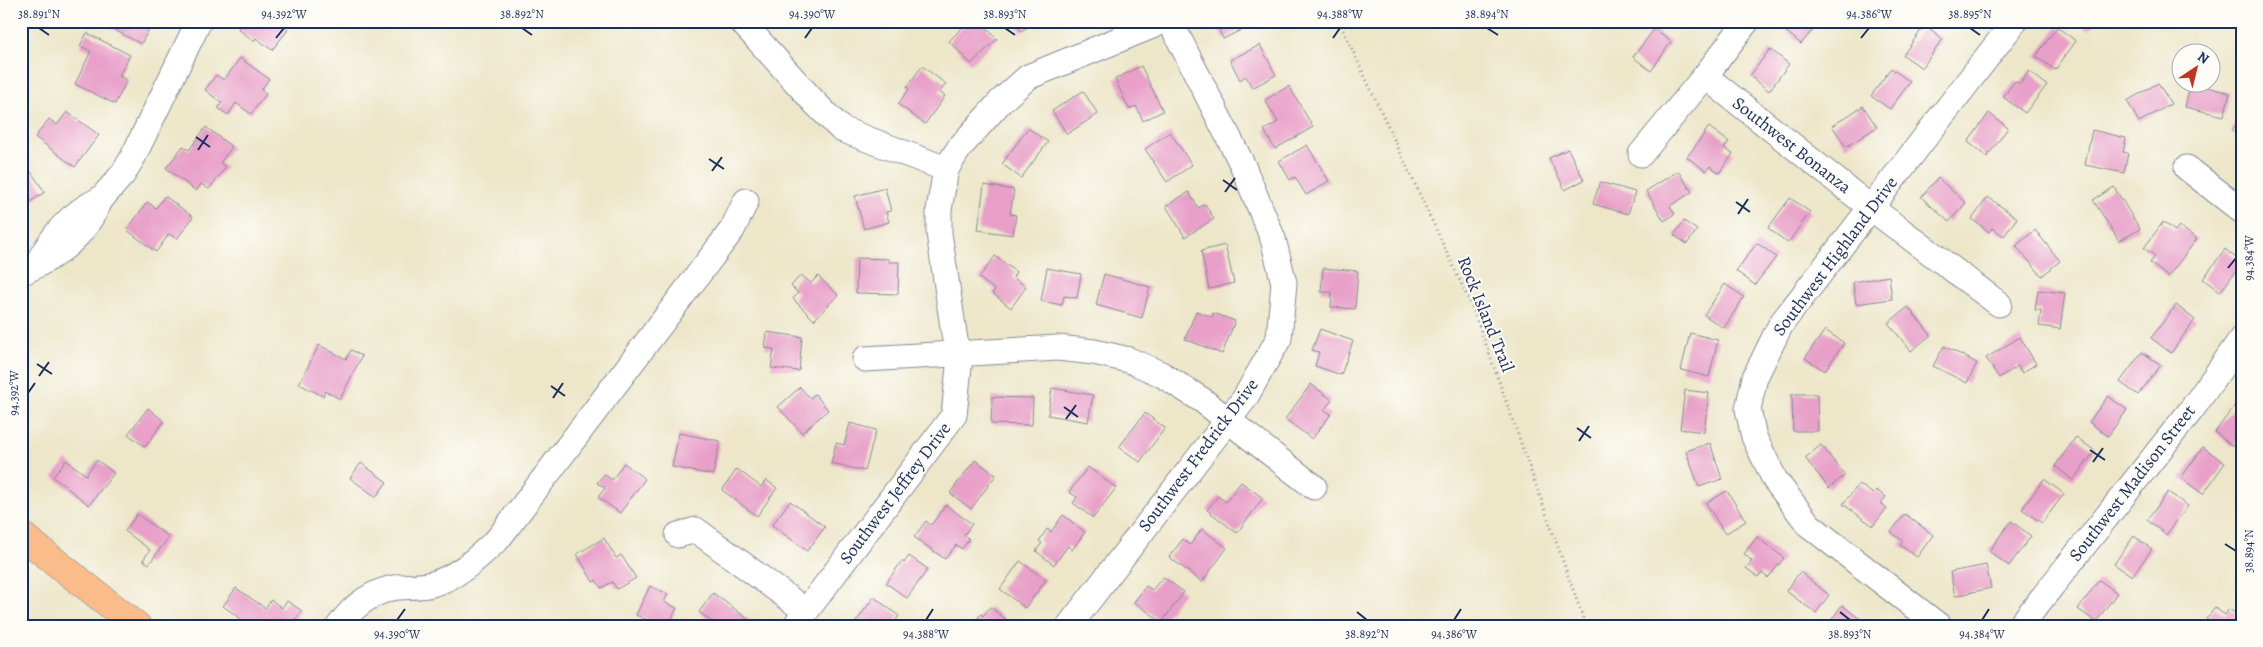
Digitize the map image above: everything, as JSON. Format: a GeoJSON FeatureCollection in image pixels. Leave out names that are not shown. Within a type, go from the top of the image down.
{"type":"FeatureCollection","features":[{"type":"Feature","properties":{"kind":"main road"},"geometry":{"type":"LineString","coordinates":[[21,534],[137,626]]}},
{"type":"Feature","properties":{"kind":"street"},"geometry":{"type":"LineString","coordinates":[[29,269],[55,257],[68,246],[82,230],[101,199],[123,174],[199,21]]}},
{"type":"Feature","properties":{"kind":"street"},"geometry":{"type":"LineString","coordinates":[[741,21],[841,129],[946,169]]}},
{"type":"Feature","properties":{"kind":"street","name":"Southwest Jeffrey Drive"},"geometry":{"type":"LineString","coordinates":[[801,618],[954,415],[959,367],[939,233],[939,210],[946,169],[960,147],[1001,101],[1028,77],[1164,21]]}},
{"type":"Feature","properties":{"kind":"street","name":"Southwest Fredrick Drive"},"geometry":{"type":"LineString","coordinates":[[1069,626],[1245,398],[1279,338],[1284,283],[1273,239],[1242,164],[1170,21]]}},
{"type":"Feature","properties":{"kind":"street"},"geometry":{"type":"LineString","coordinates":[[1641,154],[1747,21]]}},
{"type":"Feature","properties":{"kind":"street","name":"Southwest Highland Drive"},"geometry":{"type":"LineString","coordinates":[[1939,626],[1809,525],[1775,480],[1754,437],[1748,409],[1755,377],[1780,324],[2015,21]]}},
{"type":"Feature","properties":{"kind":"street","name":"Southwest Bonanza"},"geometry":{"type":"LineString","coordinates":[[1705,76],[1871,208],[1998,304]]}},
{"type":"Feature","properties":{"kind":"street"},"geometry":{"type":"LineString","coordinates":[[2187,168],[2242,211]]}},
{"type":"Feature","properties":{"kind":"street"},"geometry":{"type":"LineString","coordinates":[[339,626],[349,612],[368,598],[396,588],[433,584],[464,570],[498,539],[732,230],[746,201]]}},
{"type":"Feature","properties":{"kind":"street","name":"Southwest Madison Street"},"geometry":{"type":"LineString","coordinates":[[2020,626],[2192,409],[2242,338]]}},
{"type":"Feature","properties":{"kind":"street"},"geometry":{"type":"LineString","coordinates":[[865,359],[1058,348],[1094,352],[1129,360],[1161,374],[1202,400],[1314,487]]}},
{"type":"Feature","properties":{"kind":"street"},"geometry":{"type":"LineString","coordinates":[[678,535],[696,530],[801,618]]}},
{"type":"Feature","properties":{"kind":"path","name":"Rock Island Trail"},"geometry":{"type":"LineString","coordinates":[[1338,21],[1474,311],[1586,626]]}},
{"type":"Feature","properties":{"kind":"building"},"geometry":{"type":"Polygon","coordinates":[[[98,21],[153,21],[141,44],[98,21]]]}},
{"type":"Feature","properties":{"kind":"building"},"geometry":{"type":"Polygon","coordinates":[[[244,21],[283,21],[281,24],[288,30],[272,50],[256,38],[254,41],[238,29],[244,21]]]}},
{"type":"Feature","properties":{"kind":"building"},"geometry":{"type":"Polygon","coordinates":[[[969,21],[980,21],[997,39],[971,64],[949,41],[969,21]]]}},
{"type":"Feature","properties":{"kind":"building"},"geometry":{"type":"Polygon","coordinates":[[[1014,21],[1037,21],[1021,31],[1014,21]]]}},
{"type":"Feature","properties":{"kind":"building"},"geometry":{"type":"Polygon","coordinates":[[[1215,21],[1246,21],[1249,26],[1223,39],[1215,21]]]}},
{"type":"Feature","properties":{"kind":"building"},"geometry":{"type":"Polygon","coordinates":[[[1786,21],[1820,21],[1801,44],[1781,27],[1786,21]]]}},
{"type":"Feature","properties":{"kind":"building"},"geometry":{"type":"Polygon","coordinates":[[[1947,21],[1957,21],[1954,26],[1947,21]]]}},
{"type":"Feature","properties":{"kind":"building"},"geometry":{"type":"Polygon","coordinates":[[[2081,21],[2099,21],[2087,30],[2081,21]]]}},
{"type":"Feature","properties":{"kind":"building"},"geometry":{"type":"Polygon","coordinates":[[[1925,25],[1943,39],[1922,68],[1903,55],[1925,25]]]}},
{"type":"Feature","properties":{"kind":"building"},"geometry":{"type":"Polygon","coordinates":[[[2057,27],[2076,41],[2055,70],[2036,56],[2057,27]]]}},
{"type":"Feature","properties":{"kind":"building"},"geometry":{"type":"Polygon","coordinates":[[[1654,29],[1671,42],[1651,71],[1633,57],[1654,29]]]}},
{"type":"Feature","properties":{"kind":"building"},"geometry":{"type":"Polygon","coordinates":[[[87,33],[130,55],[119,76],[127,80],[115,104],[75,84],[91,51],[80,46],[87,33]]]}},
{"type":"Feature","properties":{"kind":"building"},"geometry":{"type":"Polygon","coordinates":[[[1260,45],[1276,75],[1252,88],[1246,76],[1240,80],[1230,60],[1260,45]]]}},
{"type":"Feature","properties":{"kind":"building"},"geometry":{"type":"Polygon","coordinates":[[[1770,49],[1789,64],[1769,91],[1750,76],[1770,49]]]}},
{"type":"Feature","properties":{"kind":"building"},"geometry":{"type":"Polygon","coordinates":[[[240,58],[269,79],[261,90],[266,94],[251,114],[236,103],[228,115],[218,108],[222,103],[205,90],[216,75],[224,80],[240,58]]]}},
{"type":"Feature","properties":{"kind":"building"},"geometry":{"type":"Polygon","coordinates":[[[922,66],[946,84],[939,92],[945,96],[925,124],[898,104],[922,66]]]}},
{"type":"Feature","properties":{"kind":"building"},"geometry":{"type":"Polygon","coordinates":[[[1141,66],[1163,111],[1143,121],[1136,106],[1129,109],[1115,79],[1141,66]]]}},
{"type":"Feature","properties":{"kind":"building"},"geometry":{"type":"Polygon","coordinates":[[[1891,68],[1910,82],[1890,109],[1871,96],[1891,68]]]}},
{"type":"Feature","properties":{"kind":"building"},"geometry":{"type":"Polygon","coordinates":[[[2029,71],[2047,85],[2025,113],[2003,97],[2015,81],[2020,84],[2029,71]]]}},
{"type":"Feature","properties":{"kind":"building"},"geometry":{"type":"Polygon","coordinates":[[[2158,83],[2171,104],[2139,122],[2127,101],[2158,83]]]}},
{"type":"Feature","properties":{"kind":"building"},"geometry":{"type":"Polygon","coordinates":[[[1289,86],[1313,127],[1275,149],[1264,130],[1278,122],[1265,100],[1289,86]]]}},
{"type":"Feature","properties":{"kind":"building"},"geometry":{"type":"Polygon","coordinates":[[[2220,90],[2230,93],[2224,116],[2185,107],[2189,92],[2220,92],[2220,90]]]}},
{"type":"Feature","properties":{"kind":"building"},"geometry":{"type":"Polygon","coordinates":[[[1083,91],[1098,114],[1067,134],[1052,111],[1083,91]]]}},
{"type":"Feature","properties":{"kind":"building"},"geometry":{"type":"Polygon","coordinates":[[[1863,106],[1877,127],[1846,147],[1832,126],[1863,106]]]}},
{"type":"Feature","properties":{"kind":"building"},"geometry":{"type":"Polygon","coordinates":[[[67,112],[99,135],[75,167],[35,137],[49,119],[57,125],[67,112]]]}},
{"type":"Feature","properties":{"kind":"building"},"geometry":{"type":"Polygon","coordinates":[[[1989,113],[2008,128],[1987,157],[1968,142],[1989,113]]]}},
{"type":"Feature","properties":{"kind":"building"},"geometry":{"type":"Polygon","coordinates":[[[2242,116],[2242,137],[2232,130],[2242,116]]]}},
{"type":"Feature","properties":{"kind":"building"},"geometry":{"type":"Polygon","coordinates":[[[206,127],[232,147],[220,163],[226,167],[209,189],[201,184],[196,191],[166,168],[183,146],[189,150],[206,127]]]}},
{"type":"Feature","properties":{"kind":"building"},"geometry":{"type":"Polygon","coordinates":[[[1709,127],[1729,142],[1724,148],[1733,154],[1719,173],[1710,166],[1706,171],[1687,157],[1709,127]]]}},
{"type":"Feature","properties":{"kind":"building"},"geometry":{"type":"Polygon","coordinates":[[[1028,128],[1048,142],[1021,178],[1002,164],[1028,128]]]}},
{"type":"Feature","properties":{"kind":"building"},"geometry":{"type":"Polygon","coordinates":[[[2092,130],[2126,138],[2123,152],[2128,153],[2124,173],[2085,165],[2092,130]]]}},
{"type":"Feature","properties":{"kind":"building"},"geometry":{"type":"Polygon","coordinates":[[[1170,132],[1192,165],[1167,182],[1145,149],[1170,132]]]}},
{"type":"Feature","properties":{"kind":"building"},"geometry":{"type":"Polygon","coordinates":[[[1307,145],[1329,181],[1306,195],[1295,177],[1290,180],[1279,161],[1307,145]]]}},
{"type":"Feature","properties":{"kind":"building"},"geometry":{"type":"Polygon","coordinates":[[[1568,149],[1584,180],[1565,190],[1549,158],[1568,149]]]}},
{"type":"Feature","properties":{"kind":"building"},"geometry":{"type":"Polygon","coordinates":[[[21,158],[45,192],[21,208],[21,158]]]}},
{"type":"Feature","properties":{"kind":"building"},"geometry":{"type":"Polygon","coordinates":[[[1678,171],[1692,192],[1670,206],[1675,214],[1664,221],[1646,191],[1678,171]]]}},
{"type":"Feature","properties":{"kind":"building"},"geometry":{"type":"Polygon","coordinates":[[[1938,178],[1966,203],[1949,222],[1921,197],[1938,178]]]}},
{"type":"Feature","properties":{"kind":"building"},"geometry":{"type":"Polygon","coordinates":[[[1600,182],[1635,192],[1628,214],[1593,204],[1600,182]]]}},
{"type":"Feature","properties":{"kind":"building"},"geometry":{"type":"Polygon","coordinates":[[[984,185],[1014,190],[1010,214],[1016,215],[1013,235],[978,230],[984,185]]]}},
{"type":"Feature","properties":{"kind":"building"},"geometry":{"type":"Polygon","coordinates":[[[2114,187],[2140,229],[2119,241],[2093,200],[2114,187]]]}},
{"type":"Feature","properties":{"kind":"building"},"geometry":{"type":"Polygon","coordinates":[[[885,188],[891,211],[886,212],[889,222],[864,229],[855,196],[885,188]]]}},
{"type":"Feature","properties":{"kind":"building"},"geometry":{"type":"Polygon","coordinates":[[[1189,192],[1198,208],[1205,204],[1214,219],[1185,237],[1166,206],[1189,192]]]}},
{"type":"Feature","properties":{"kind":"building"},"geometry":{"type":"Polygon","coordinates":[[[165,196],[193,217],[177,239],[169,234],[156,252],[127,230],[147,202],[156,208],[165,196]]]}},
{"type":"Feature","properties":{"kind":"building"},"geometry":{"type":"Polygon","coordinates":[[[1988,197],[2017,218],[2004,236],[1992,228],[1989,232],[1972,219],[1988,197]]]}},
{"type":"Feature","properties":{"kind":"building"},"geometry":{"type":"Polygon","coordinates":[[[1790,198],[1810,212],[1788,243],[1768,228],[1790,198]]]}},
{"type":"Feature","properties":{"kind":"building"},"geometry":{"type":"Polygon","coordinates":[[[1684,221],[1697,230],[1687,244],[1674,235],[1684,221]]]}},
{"type":"Feature","properties":{"kind":"building"},"geometry":{"type":"Polygon","coordinates":[[[2163,222],[2175,231],[2179,226],[2197,239],[2168,277],[2150,263],[2155,256],[2144,248],[2163,222]]]}},
{"type":"Feature","properties":{"kind":"building"},"geometry":{"type":"Polygon","coordinates":[[[2035,230],[2060,261],[2042,276],[2016,246],[2035,230]]]}},
{"type":"Feature","properties":{"kind":"building"},"geometry":{"type":"Polygon","coordinates":[[[1757,243],[1776,257],[1755,285],[1736,271],[1757,243]]]}},
{"type":"Feature","properties":{"kind":"building"},"geometry":{"type":"Polygon","coordinates":[[[1225,245],[1234,283],[1209,289],[1201,251],[1225,245]]]}},
{"type":"Feature","properties":{"kind":"building"},"geometry":{"type":"Polygon","coordinates":[[[2225,249],[2242,263],[2220,292],[2203,279],[2225,249]]]}},
{"type":"Feature","properties":{"kind":"building"},"geometry":{"type":"Polygon","coordinates":[[[995,256],[1016,272],[1013,277],[1026,287],[1011,308],[992,293],[995,290],[979,278],[995,256]]]}},
{"type":"Feature","properties":{"kind":"building"},"geometry":{"type":"Polygon","coordinates":[[[857,258],[889,259],[889,262],[899,262],[898,294],[856,293],[857,258]]]}},
{"type":"Feature","properties":{"kind":"building"},"geometry":{"type":"Polygon","coordinates":[[[1047,268],[1081,274],[1077,298],[1064,296],[1062,305],[1041,301],[1047,268]]]}},
{"type":"Feature","properties":{"kind":"building"},"geometry":{"type":"Polygon","coordinates":[[[1323,268],[1358,271],[1355,309],[1331,307],[1332,292],[1321,292],[1323,268]]]}},
{"type":"Feature","properties":{"kind":"building"},"geometry":{"type":"Polygon","coordinates":[[[1104,274],[1150,287],[1142,318],[1096,305],[1104,274]]]}},
{"type":"Feature","properties":{"kind":"building"},"geometry":{"type":"Polygon","coordinates":[[[801,275],[811,283],[818,276],[838,295],[814,320],[793,299],[798,293],[791,286],[801,275]]]}},
{"type":"Feature","properties":{"kind":"building"},"geometry":{"type":"Polygon","coordinates":[[[1889,276],[1892,299],[1856,304],[1853,282],[1889,276]]]}},
{"type":"Feature","properties":{"kind":"building"},"geometry":{"type":"Polygon","coordinates":[[[1725,284],[1744,297],[1724,328],[1704,315],[1725,284]]]}},
{"type":"Feature","properties":{"kind":"building"},"geometry":{"type":"Polygon","coordinates":[[[2038,290],[2065,293],[2060,329],[2039,326],[2041,310],[2035,310],[2038,290]]]}},
{"type":"Feature","properties":{"kind":"building"},"geometry":{"type":"Polygon","coordinates":[[[2176,305],[2195,320],[2171,353],[2151,338],[2176,305]]]}},
{"type":"Feature","properties":{"kind":"building"},"geometry":{"type":"Polygon","coordinates":[[[1908,307],[1931,335],[1911,351],[1888,323],[1908,307]]]}},
{"type":"Feature","properties":{"kind":"building"},"geometry":{"type":"Polygon","coordinates":[[[1196,311],[1212,317],[1213,313],[1235,321],[1222,354],[1185,339],[1196,311]]]}},
{"type":"Feature","properties":{"kind":"building"},"geometry":{"type":"Polygon","coordinates":[[[1320,329],[1353,341],[1341,375],[1315,366],[1319,352],[1312,350],[1320,329]]]}},
{"type":"Feature","properties":{"kind":"building"},"geometry":{"type":"Polygon","coordinates":[[[1825,330],[1844,343],[1825,371],[1805,358],[1825,330]]]}},
{"type":"Feature","properties":{"kind":"building"},"geometry":{"type":"Polygon","coordinates":[[[767,332],[802,337],[799,371],[771,368],[774,349],[765,348],[767,332]]]}},
{"type":"Feature","properties":{"kind":"building"},"geometry":{"type":"Polygon","coordinates":[[[1690,333],[1718,340],[1709,377],[1681,370],[1690,333]]]}},
{"type":"Feature","properties":{"kind":"building"},"geometry":{"type":"Polygon","coordinates":[[[2020,337],[2036,364],[2022,373],[2018,366],[1999,378],[1986,358],[2020,337]]]}},
{"type":"Feature","properties":{"kind":"building"},"geometry":{"type":"Polygon","coordinates":[[[319,345],[346,359],[351,350],[362,356],[340,399],[325,391],[323,396],[299,384],[319,345]]]}},
{"type":"Feature","properties":{"kind":"building"},"geometry":{"type":"Polygon","coordinates":[[[1944,346],[1977,363],[1967,383],[1933,366],[1944,346]]]}},
{"type":"Feature","properties":{"kind":"building"},"geometry":{"type":"Polygon","coordinates":[[[2142,352],[2161,365],[2138,395],[2120,382],[2142,352]]]}},
{"type":"Feature","properties":{"kind":"building"},"geometry":{"type":"Polygon","coordinates":[[[1311,384],[1332,400],[1324,410],[1331,414],[1312,439],[1285,419],[1311,384]]]}},
{"type":"Feature","properties":{"kind":"building"},"geometry":{"type":"Polygon","coordinates":[[[800,387],[810,398],[815,394],[828,410],[802,433],[778,407],[800,387]]]}},
{"type":"Feature","properties":{"kind":"building"},"geometry":{"type":"Polygon","coordinates":[[[1052,388],[1093,395],[1088,422],[1048,415],[1052,388]]]}},
{"type":"Feature","properties":{"kind":"building"},"geometry":{"type":"Polygon","coordinates":[[[1685,390],[1709,393],[1704,432],[1680,429],[1685,390]]]}},
{"type":"Feature","properties":{"kind":"building"},"geometry":{"type":"Polygon","coordinates":[[[1792,394],[1817,394],[1818,431],[1793,431],[1792,394]]]}},
{"type":"Feature","properties":{"kind":"building"},"geometry":{"type":"Polygon","coordinates":[[[2108,396],[2127,410],[2108,436],[2089,422],[2108,396]]]}},
{"type":"Feature","properties":{"kind":"building"},"geometry":{"type":"Polygon","coordinates":[[[992,397],[1033,398],[1032,425],[991,424],[992,397]]]}},
{"type":"Feature","properties":{"kind":"building"},"geometry":{"type":"Polygon","coordinates":[[[2236,404],[2242,408],[2242,433],[2232,446],[2215,432],[2236,404]]]}},
{"type":"Feature","properties":{"kind":"building"},"geometry":{"type":"Polygon","coordinates":[[[148,408],[164,421],[145,447],[128,434],[148,408]]]}},
{"type":"Feature","properties":{"kind":"building"},"geometry":{"type":"Polygon","coordinates":[[[1145,413],[1165,428],[1140,462],[1119,447],[1145,413]]]}},
{"type":"Feature","properties":{"kind":"building"},"geometry":{"type":"Polygon","coordinates":[[[850,423],[876,430],[865,471],[831,463],[836,443],[844,445],[850,423]]]}},
{"type":"Feature","properties":{"kind":"building"},"geometry":{"type":"Polygon","coordinates":[[[679,433],[720,441],[713,475],[672,467],[679,433]]]}},
{"type":"Feature","properties":{"kind":"building"},"geometry":{"type":"Polygon","coordinates":[[[2076,437],[2095,451],[2073,480],[2055,466],[2076,437]]]}},
{"type":"Feature","properties":{"kind":"building"},"geometry":{"type":"Polygon","coordinates":[[[1710,443],[1722,479],[1699,487],[1686,451],[1710,443]]]}},
{"type":"Feature","properties":{"kind":"building"},"geometry":{"type":"Polygon","coordinates":[[[1821,445],[1845,475],[1829,488],[1805,458],[1821,445]]]}},
{"type":"Feature","properties":{"kind":"building"},"geometry":{"type":"Polygon","coordinates":[[[2203,447],[2225,463],[2203,494],[2181,478],[2203,447]]]}},
{"type":"Feature","properties":{"kind":"building"},"geometry":{"type":"Polygon","coordinates":[[[66,460],[86,475],[97,460],[114,473],[89,505],[53,477],[66,460]]]}},
{"type":"Feature","properties":{"kind":"building"},"geometry":{"type":"Polygon","coordinates":[[[975,460],[996,475],[971,509],[950,493],[975,460]]]}},
{"type":"Feature","properties":{"kind":"building"},"geometry":{"type":"Polygon","coordinates":[[[361,463],[387,482],[376,497],[350,478],[361,463]]]}},
{"type":"Feature","properties":{"kind":"building"},"geometry":{"type":"Polygon","coordinates":[[[624,463],[645,479],[620,513],[598,497],[605,488],[597,483],[604,474],[612,480],[624,463]]]}},
{"type":"Feature","properties":{"kind":"building"},"geometry":{"type":"Polygon","coordinates":[[[1088,467],[1116,488],[1093,518],[1073,503],[1077,497],[1069,492],[1088,467]]]}},
{"type":"Feature","properties":{"kind":"building"},"geometry":{"type":"Polygon","coordinates":[[[737,469],[761,487],[766,480],[777,488],[757,516],[722,490],[737,469]]]}},
{"type":"Feature","properties":{"kind":"building"},"geometry":{"type":"Polygon","coordinates":[[[2044,479],[2064,494],[2042,523],[2022,509],[2044,479]]]}},
{"type":"Feature","properties":{"kind":"building"},"geometry":{"type":"Polygon","coordinates":[[[1241,482],[1263,498],[1237,533],[1207,510],[1218,496],[1226,502],[1241,482]]]}},
{"type":"Feature","properties":{"kind":"building"},"geometry":{"type":"Polygon","coordinates":[[[1859,484],[1873,494],[1876,490],[1886,497],[1881,503],[1887,508],[1873,526],[1843,504],[1859,484]]]}},
{"type":"Feature","properties":{"kind":"building"},"geometry":{"type":"Polygon","coordinates":[[[1727,491],[1746,521],[1725,534],[1706,503],[1727,491]]]}},
{"type":"Feature","properties":{"kind":"building"},"geometry":{"type":"Polygon","coordinates":[[[2168,492],[2188,506],[2166,535],[2147,520],[2168,492]]]}},
{"type":"Feature","properties":{"kind":"building"},"geometry":{"type":"Polygon","coordinates":[[[790,501],[825,527],[807,551],[772,525],[790,501]]]}},
{"type":"Feature","properties":{"kind":"building"},"geometry":{"type":"Polygon","coordinates":[[[946,505],[972,524],[964,535],[969,539],[962,549],[956,545],[945,559],[914,537],[926,521],[931,525],[946,505]]]}},
{"type":"Feature","properties":{"kind":"building"},"geometry":{"type":"Polygon","coordinates":[[[137,514],[169,537],[149,564],[143,560],[150,550],[125,531],[137,514]]]}},
{"type":"Feature","properties":{"kind":"building"},"geometry":{"type":"Polygon","coordinates":[[[1905,514],[1933,535],[1917,557],[1900,545],[1903,541],[1891,532],[1905,514]]]}},
{"type":"Feature","properties":{"kind":"building"},"geometry":{"type":"Polygon","coordinates":[[[1063,515],[1085,532],[1072,550],[1068,546],[1054,565],[1036,551],[1042,543],[1039,541],[1047,529],[1051,532],[1063,515]]]}},
{"type":"Feature","properties":{"kind":"building"},"geometry":{"type":"Polygon","coordinates":[[[2011,521],[2031,536],[2009,566],[1989,551],[2011,521]]]}},
{"type":"Feature","properties":{"kind":"building"},"geometry":{"type":"Polygon","coordinates":[[[1202,529],[1227,548],[1202,582],[1169,557],[1183,539],[1190,545],[1202,529]]]}},
{"type":"Feature","properties":{"kind":"building"},"geometry":{"type":"Polygon","coordinates":[[[2134,536],[2152,549],[2132,576],[2114,564],[2134,536]]]}},
{"type":"Feature","properties":{"kind":"building"},"geometry":{"type":"Polygon","coordinates":[[[1757,537],[1784,558],[1768,578],[1762,573],[1758,577],[1746,568],[1752,561],[1744,554],[1757,537]]]}},
{"type":"Feature","properties":{"kind":"building"},"geometry":{"type":"Polygon","coordinates":[[[604,538],[616,558],[621,555],[636,578],[617,589],[612,582],[601,588],[596,580],[593,582],[577,554],[604,538]]]}},
{"type":"Feature","properties":{"kind":"building"},"geometry":{"type":"Polygon","coordinates":[[[909,556],[928,569],[907,598],[886,583],[902,561],[904,563],[909,556]]]}},
{"type":"Feature","properties":{"kind":"building"},"geometry":{"type":"Polygon","coordinates":[[[1020,561],[1046,580],[1025,608],[1000,589],[1020,561]]]}},
{"type":"Feature","properties":{"kind":"building"},"geometry":{"type":"Polygon","coordinates":[[[1986,565],[1991,588],[1955,596],[1950,572],[1986,565]]]}},
{"type":"Feature","properties":{"kind":"building"},"geometry":{"type":"Polygon","coordinates":[[[1800,572],[1829,595],[1816,613],[1786,591],[1800,572]]]}},
{"type":"Feature","properties":{"kind":"building"},"geometry":{"type":"Polygon","coordinates":[[[1163,577],[1184,592],[1162,622],[1134,602],[1146,586],[1152,590],[1163,577]]]}},
{"type":"Feature","properties":{"kind":"building"},"geometry":{"type":"Polygon","coordinates":[[[2099,580],[2117,593],[2096,622],[2078,609],[2099,580]]]}},
{"type":"Feature","properties":{"kind":"building"},"geometry":{"type":"Polygon","coordinates":[[[650,586],[668,594],[664,602],[677,608],[668,626],[659,626],[636,615],[650,586]]]}},
{"type":"Feature","properties":{"kind":"building"},"geometry":{"type":"Polygon","coordinates":[[[236,588],[265,608],[271,600],[282,608],[287,601],[302,611],[292,624],[288,621],[285,626],[251,626],[223,606],[236,588]]]}},
{"type":"Feature","properties":{"kind":"building"},"geometry":{"type":"Polygon","coordinates":[[[713,593],[752,622],[749,626],[717,626],[699,612],[713,593]]]}},
{"type":"Feature","properties":{"kind":"building"},"geometry":{"type":"Polygon","coordinates":[[[874,597],[899,616],[892,626],[853,626],[874,597]]]}},
{"type":"Feature","properties":{"kind":"building"},"geometry":{"type":"Polygon","coordinates":[[[1842,605],[1869,626],[1833,626],[1829,623],[1842,605]]]}},
{"type":"Feature","properties":{"kind":"building"},"geometry":{"type":"Polygon","coordinates":[[[990,607],[1012,624],[1010,626],[972,626],[981,614],[983,616],[990,607]]]}},
{"type":"Feature","properties":{"kind":"building"},"geometry":{"type":"Polygon","coordinates":[[[2215,608],[2225,615],[2229,609],[2242,618],[2242,626],[2215,626],[2206,619],[2215,608]]]}}]}
